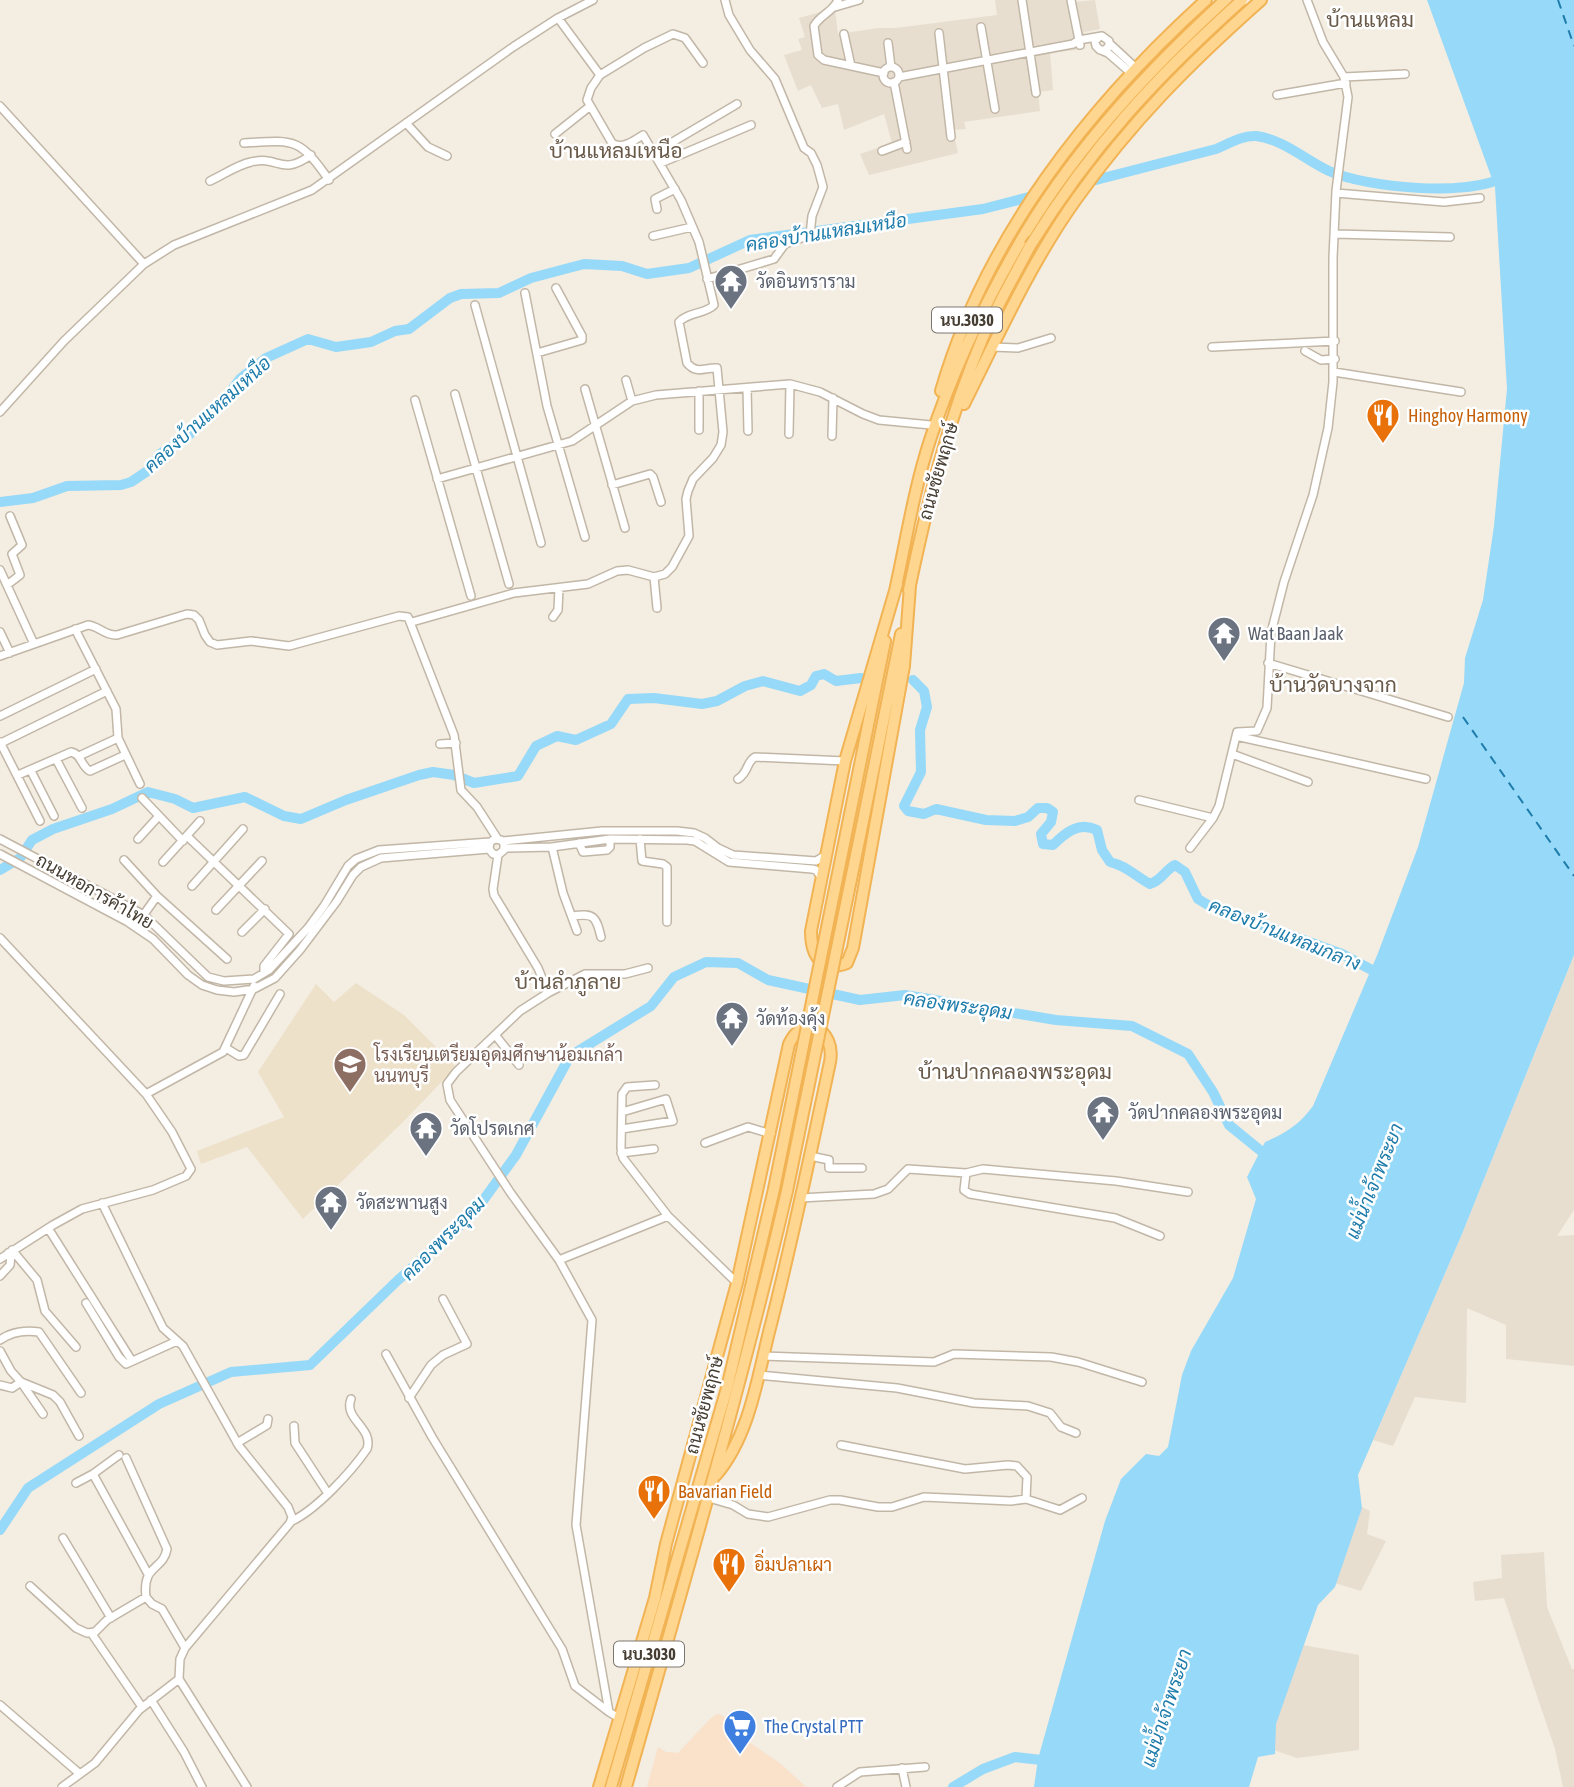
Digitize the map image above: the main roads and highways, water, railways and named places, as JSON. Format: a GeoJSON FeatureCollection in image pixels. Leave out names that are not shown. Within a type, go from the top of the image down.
{"type":"FeatureCollection","features":[{"type":"Feature","properties":{"kind":"main road","name":"ถนนชัยพฤกษ์"},"geometry":{"type":"LineString","coordinates":[[929,442],[931,425],[957,343],[1002,249],[1027,207],[1088,122],[1133,71],[1206,0]]}},
{"type":"Feature","properties":{"kind":"main road","name":"ถนนชัยพฤกษ์"},"geometry":{"type":"LineString","coordinates":[[611,1787],[734,1362],[774,1189],[914,500],[929,442],[970,338],[1026,232],[1063,175],[1118,106],[1175,46],[1225,0]]}},
{"type":"Feature","properties":{"kind":"main road","name":"ถนนชัยพฤกษ์"},"geometry":{"type":"LineString","coordinates":[[626,1787],[751,1344],[787,1191],[925,515],[949,430],[984,335],[1030,246],[1068,187],[1128,111],[1242,0]]}},
{"type":"Feature","properties":{"kind":"main road","name":"นบ.3030"},"geometry":{"type":"LineString","coordinates":[[949,430],[1039,259],[1081,193],[1140,116],[1196,58],[1261,0]]}},
{"type":"Feature","properties":{"kind":"main road"},"geometry":{"type":"LineString","coordinates":[[1167,36],[1161,49],[1168,64],[1184,65],[1196,58]]}},
{"type":"Feature","properties":{"kind":"main road"},"geometry":{"type":"LineString","coordinates":[[897,584],[845,761],[811,931],[812,943],[821,962],[831,967],[847,963],[850,957],[904,666],[910,586]]}},
{"type":"Feature","properties":{"kind":"main road","name":"ถนนชัยพฤกษ์"},"geometry":{"type":"LineString","coordinates":[[598,1787],[614,1715],[655,1598],[666,1544],[737,1283],[789,1044],[801,1030],[807,1027],[818,1028],[825,1032],[832,1050],[810,1156],[746,1421],[723,1467],[716,1475]]}},
{"type":"Feature","properties":{"kind":"main road"},"geometry":{"type":"LineString","coordinates":[[655,1598],[688,1521]]}},
{"type":"Feature","properties":{"kind":"water","name":"แม่น้ำเจ้าพระยา"},"geometry":{"type":"Polygon","coordinates":[[[1427,0],[1574,0],[1574,955],[1462,1234],[1358,1475],[1362,1508],[1335,1587],[1318,1605],[1276,1724],[1275,1754],[1258,1757],[1249,1787],[1034,1787],[1038,1759],[1105,1521],[1121,1479],[1146,1454],[1159,1456],[1168,1447],[1182,1375],[1191,1351],[1233,1278],[1256,1199],[1247,1177],[1265,1142],[1292,1128],[1313,1106],[1378,953],[1418,847],[1464,683],[1465,658],[1483,600],[1494,526],[1507,389],[1495,187],[1427,0]]]}},
{"type":"Feature","properties":{"kind":"waterway","name":"คลองบ้านแหลมเหนือ"},"geometry":{"type":"LineString","coordinates":[[0,502],[33,498],[67,486],[121,485],[131,482],[149,470],[160,454],[189,435],[223,402],[240,379],[266,358],[308,339],[336,347],[371,342],[395,331],[409,329],[450,298],[461,294],[499,293],[531,278],[584,264],[622,266],[647,274],[689,268],[750,240],[983,209],[1216,149],[1251,136],[1275,141],[1329,171],[1367,182],[1443,188],[1467,187],[1504,177]]}},
{"type":"Feature","properties":{"kind":"waterway","name":"คลองบ้านแหลมกลาง"},"geometry":{"type":"LineString","coordinates":[[0,870],[20,858],[32,840],[53,829],[112,809],[148,792],[175,799],[193,808],[245,797],[284,816],[301,819],[346,800],[433,772],[454,775],[474,783],[518,776],[536,746],[557,736],[576,740],[611,724],[628,699],[654,698],[702,704],[717,701],[745,686],[763,681],[800,691],[811,685],[816,676],[824,674],[836,681],[861,678]]}},
{"type":"Feature","properties":{"kind":"waterway","name":"คลองบ้านแหลมกลาง"},"geometry":{"type":"LineString","coordinates":[[913,680],[924,691],[927,707],[920,730],[921,772],[904,806],[908,811],[924,814],[936,809],[986,820],[1015,821],[1028,817],[1038,808],[1047,808],[1053,812],[1051,822],[1041,834],[1043,844],[1053,845],[1078,828],[1097,830],[1102,850],[1110,862],[1150,884],[1175,865],[1185,872],[1198,899],[1208,905],[1342,954],[1383,976]]}},
{"type":"Feature","properties":{"kind":"waterway","name":"คลองพระอุดม"},"geometry":{"type":"LineString","coordinates":[[0,1530],[28,1488],[159,1404],[231,1372],[310,1365],[397,1281],[474,1213],[516,1155],[570,1056],[651,1006],[674,977],[706,962],[738,963],[768,980],[860,1000],[905,995],[1056,1020],[1132,1026],[1188,1054],[1213,1092],[1229,1125],[1271,1159]]}},
{"type":"Feature","properties":{"kind":"waterway"},"geometry":{"type":"LineString","coordinates":[[953,1787],[983,1769],[1015,1757],[1050,1761]]}},
{"type":"Feature","properties":{"kind":"place","name":"วัดอินทราราม"},"geometry":{"type":"Point","coordinates":[731,311]}},
{"type":"Feature","properties":{"kind":"place","name":"Hinghoy Harmony"},"geometry":{"type":"Point","coordinates":[1383,445]}},
{"type":"Feature","properties":{"kind":"place","name":"Wat Baan Jaak"},"geometry":{"type":"Point","coordinates":[1224,663]}},
{"type":"Feature","properties":{"kind":"place","name":"วัดท้องคุ้ง"},"geometry":{"type":"Point","coordinates":[732,1048]}},
{"type":"Feature","properties":{"kind":"place","name":"โรงเรียนเตรียมอุดมศึกษาน้อมเกล้า นนทบุรี"},"geometry":{"type":"Point","coordinates":[350,1094]}},
{"type":"Feature","properties":{"kind":"place","name":"วัดปากคลองพระอุดม"},"geometry":{"type":"Point","coordinates":[1103,1142]}},
{"type":"Feature","properties":{"kind":"place","name":"วัดโปรดเกศ"},"geometry":{"type":"Point","coordinates":[426,1158]}},
{"type":"Feature","properties":{"kind":"place","name":"วัดสะพานสูง"},"geometry":{"type":"Point","coordinates":[331,1232]}},
{"type":"Feature","properties":{"kind":"place","name":"Bavarian Field"},"geometry":{"type":"Point","coordinates":[654,1521]}},
{"type":"Feature","properties":{"kind":"place","name":"อิ่มปลาเผา"},"geometry":{"type":"Point","coordinates":[729,1594]}},
{"type":"Feature","properties":{"kind":"place","name":"The Crystal PTT"},"geometry":{"type":"Point","coordinates":[740,1756]}},
{"type":"Feature","properties":{"kind":"district","name":"บ้านแหลม"},"geometry":{"type":"Point","coordinates":[1370,19]}},
{"type":"Feature","properties":{"kind":"district","name":"บ้านแหลมเหนือ"},"geometry":{"type":"Point","coordinates":[616,150]}},
{"type":"Feature","properties":{"kind":"district","name":"บ้านวัดบางจาก"},"geometry":{"type":"Point","coordinates":[1333,684]}},
{"type":"Feature","properties":{"kind":"district","name":"บ้านลำภูลาย"},"geometry":{"type":"Point","coordinates":[568,981]}},
{"type":"Feature","properties":{"kind":"district","name":"บ้านปากคลองพระอุดม"},"geometry":{"type":"Point","coordinates":[1015,1071]}}]}
